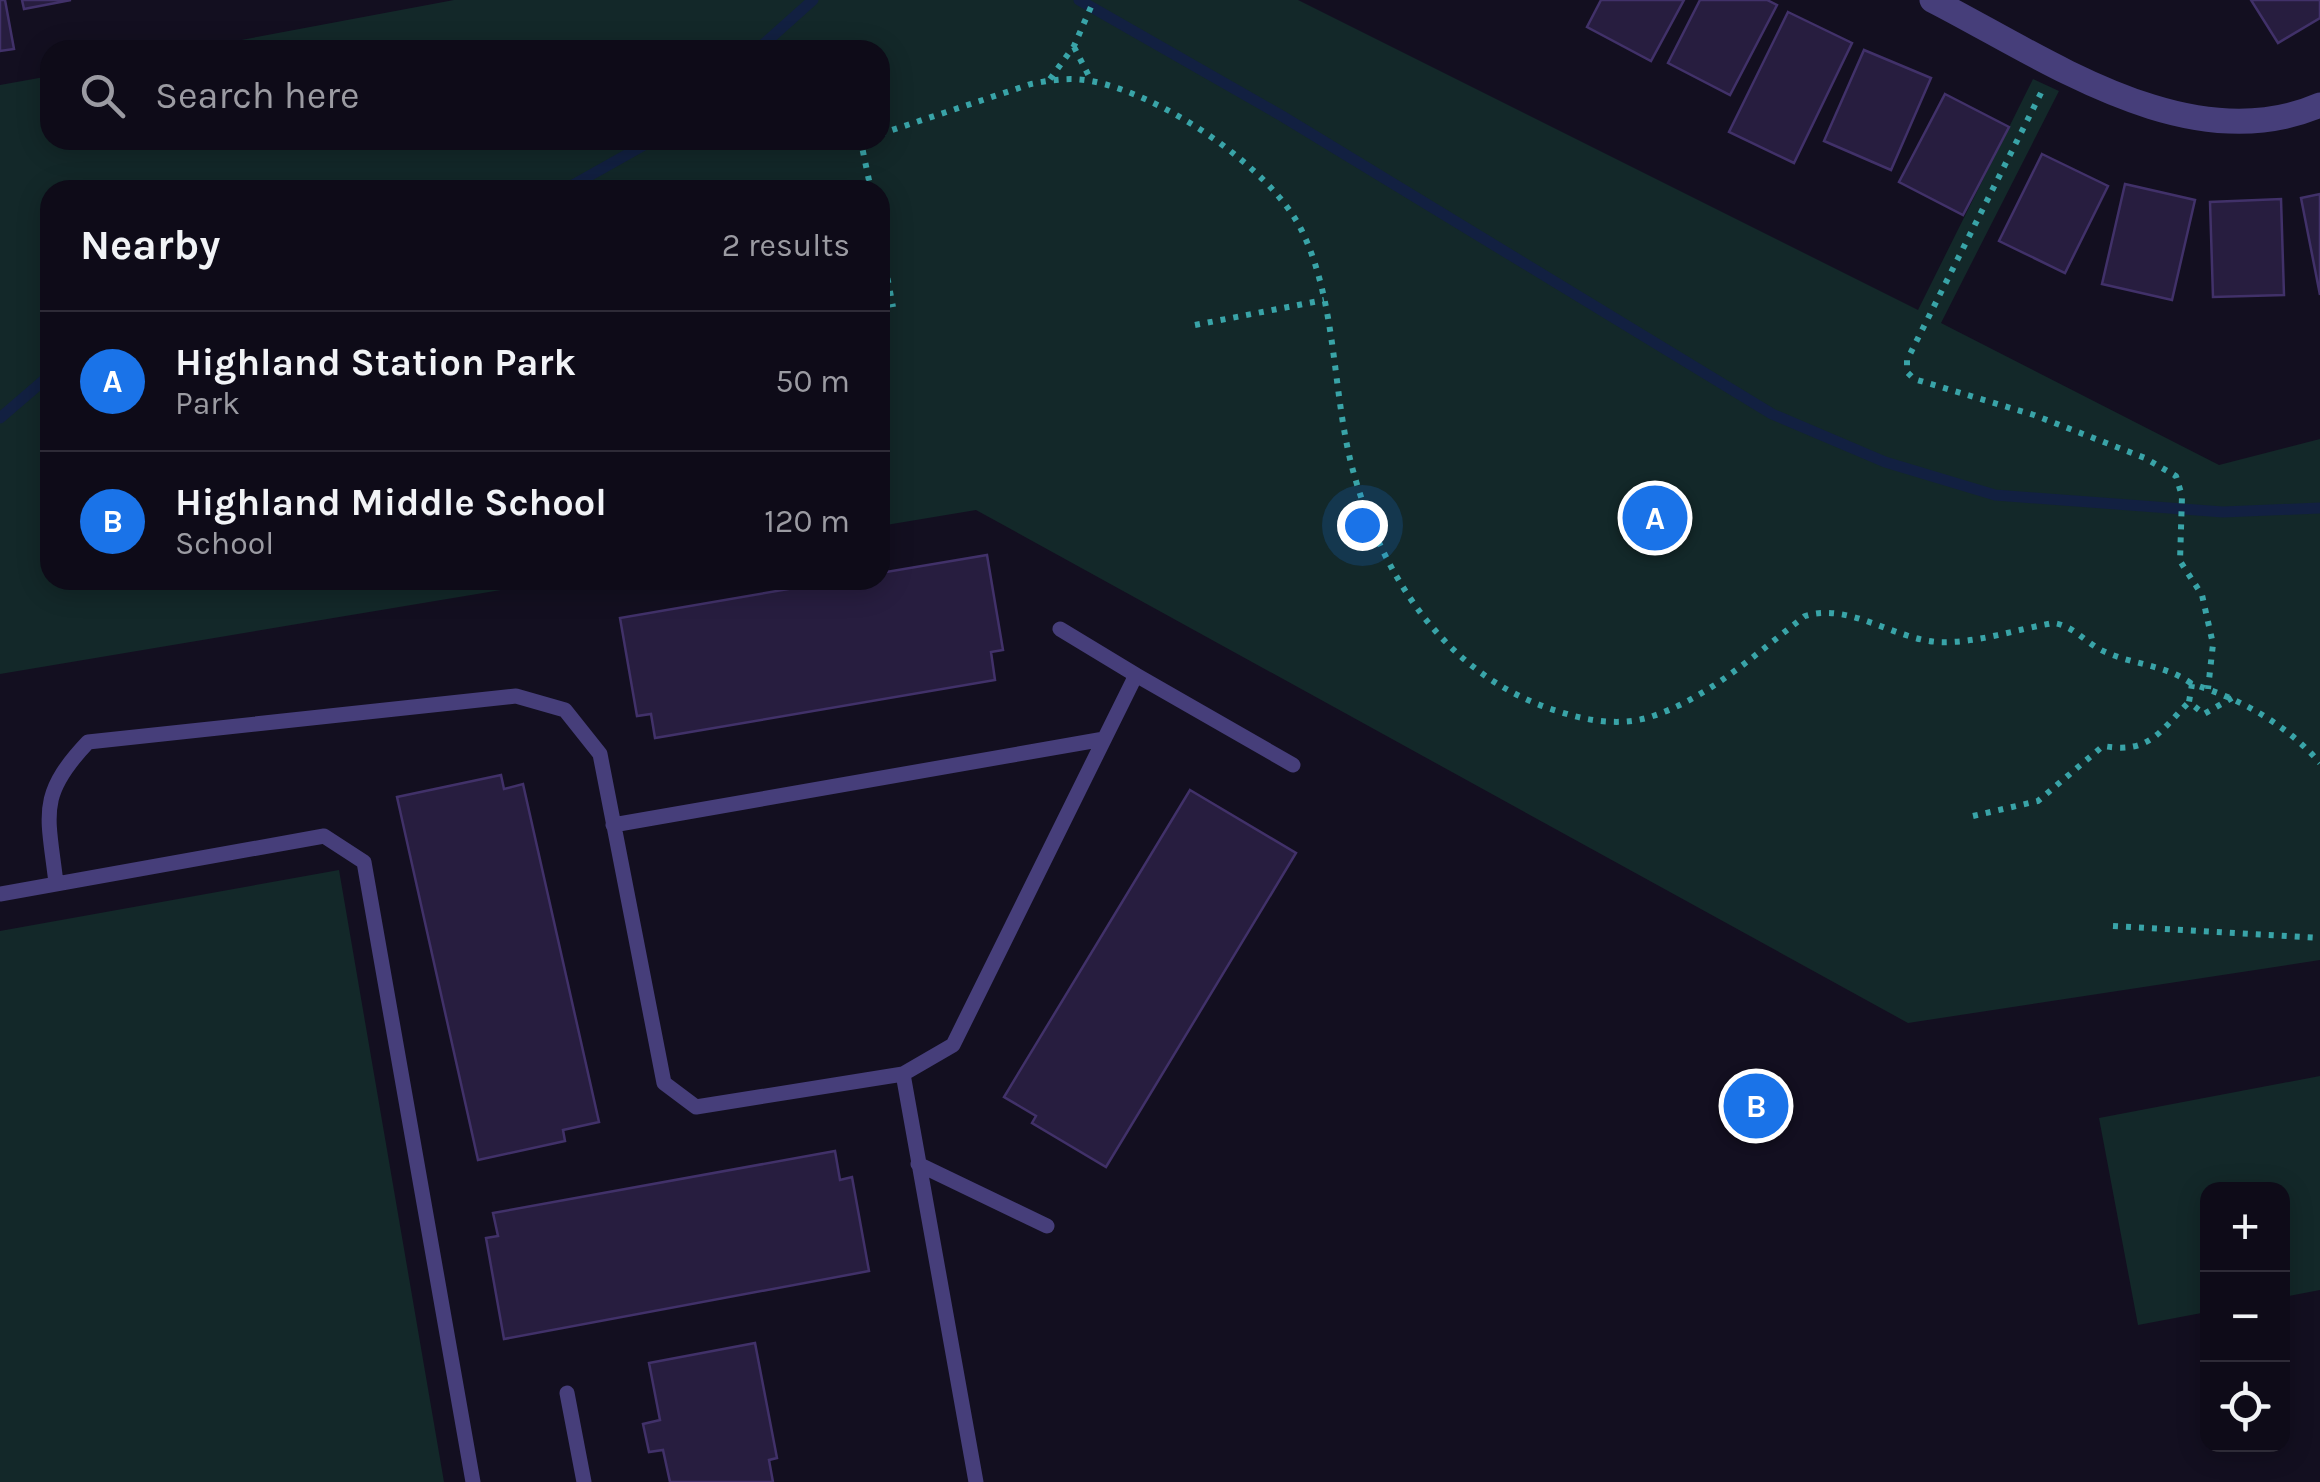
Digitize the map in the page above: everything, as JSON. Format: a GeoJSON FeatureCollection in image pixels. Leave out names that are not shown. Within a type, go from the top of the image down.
{"type":"FeatureCollection","features":[{"type":"Feature","properties":{"kind":"street"},"geometry":{"type":"LineString","coordinates":[[1932,0],[2125,97],[2192,116],[2263,119],[2320,104]]}},
{"type":"Feature","properties":{"kind":"lane"},"geometry":{"type":"LineString","coordinates":[[1060,629],[1293,766]]}},
{"type":"Feature","properties":{"kind":"lane"},"geometry":{"type":"LineString","coordinates":[[56,883],[47,809],[58,774],[88,742],[516,696],[565,710],[600,754],[664,1083],[696,1107],[903,1074],[954,1045],[1136,675]]}},
{"type":"Feature","properties":{"kind":"lane"},"geometry":{"type":"LineString","coordinates":[[613,825],[1104,739]]}},
{"type":"Feature","properties":{"kind":"lane"},"geometry":{"type":"LineString","coordinates":[[0,894],[324,836],[364,862],[472,1482]]}},
{"type":"Feature","properties":{"kind":"lane"},"geometry":{"type":"LineString","coordinates":[[903,1074],[976,1482]]}},
{"type":"Feature","properties":{"kind":"lane"},"geometry":{"type":"LineString","coordinates":[[918,1164],[1047,1226]]}},
{"type":"Feature","properties":{"kind":"lane"},"geometry":{"type":"LineString","coordinates":[[567,1393],[584,1482]]}},
{"type":"Feature","properties":{"kind":"path"},"geometry":{"type":"LineString","coordinates":[[1050,80],[1074,46],[1094,0]]}},
{"type":"Feature","properties":{"kind":"path"},"geometry":{"type":"LineString","coordinates":[[1074,46],[1092,81]]}},
{"type":"Feature","properties":{"kind":"path"},"geometry":{"type":"LineString","coordinates":[[2054,63],[1908,360],[1907,372],[1914,380],[2090,436],[2176,476],[2182,496],[2180,561],[2202,595],[2213,644],[2208,689]]}},
{"type":"Feature","properties":{"kind":"path"},"geometry":{"type":"LineString","coordinates":[[890,130],[954,107],[1050,80],[1092,81],[1150,102],[1267,182],[1300,226],[1324,300],[1352,465],[1386,562],[1404,592],[1455,653],[1485,677],[1544,706],[1606,722],[1654,716],[1725,678],[1805,616],[1820,612],[1835,611],[1904,636],[1942,642],[2053,623],[2066,624],[2101,650],[2175,672],[2192,684],[2232,698],[2286,730],[2320,763]]}},
{"type":"Feature","properties":{"kind":"path"},"geometry":{"type":"LineString","coordinates":[[862,150],[868,180]]}},
{"type":"Feature","properties":{"kind":"path"},"geometry":{"type":"LineString","coordinates":[[890,292],[893,307]]}},
{"type":"Feature","properties":{"kind":"path"},"geometry":{"type":"LineString","coordinates":[[1195,325],[1324,300]]}},
{"type":"Feature","properties":{"kind":"path"},"geometry":{"type":"LineString","coordinates":[[1972,816],[2038,801],[2103,746],[2134,750],[2146,744],[2189,702],[2192,684]]}},
{"type":"Feature","properties":{"kind":"path"},"geometry":{"type":"LineString","coordinates":[[2189,702],[2204,714],[2232,698]]}},
{"type":"Feature","properties":{"kind":"path"},"geometry":{"type":"LineString","coordinates":[[2113,926],[2320,938]]}},
{"type":"Feature","properties":{"kind":"green space"},"geometry":{"type":"Polygon","coordinates":[[[454,0],[1298,0],[1918,310],[2033,79],[2059,91],[1941,323],[2219,465],[2320,439],[2320,960],[1908,1023],[976,510],[890,524],[890,180],[40,180],[40,590],[500,590],[0,674],[0,85],[40,78],[40,150],[890,150],[890,40],[241,40],[454,0]]]}},
{"type":"Feature","properties":{"kind":"green space"},"geometry":{"type":"Polygon","coordinates":[[[339,870],[444,1482],[0,1482],[0,931],[339,870]]]}},
{"type":"Feature","properties":{"kind":"green space"},"geometry":{"type":"Polygon","coordinates":[[[2320,1076],[2320,1290],[2290,1296],[2290,1182],[2200,1182],[2200,1313],[2138,1325],[2099,1118],[2320,1076]]]}},
{"type":"Feature","properties":{"kind":"building"},"geometry":{"type":"Polygon","coordinates":[[[0,0],[5,0],[14,49],[0,51],[0,0]]]}},
{"type":"Feature","properties":{"kind":"building"},"geometry":{"type":"Polygon","coordinates":[[[22,0],[71,0],[24,9],[22,0]]]}},
{"type":"Feature","properties":{"kind":"building"},"geometry":{"type":"Polygon","coordinates":[[[1601,0],[1684,0],[1651,61],[1587,27],[1601,0]]]}},
{"type":"Feature","properties":{"kind":"building"},"geometry":{"type":"Polygon","coordinates":[[[1700,0],[1767,0],[1777,5],[1730,95],[1668,63],[1700,0]]]}},
{"type":"Feature","properties":{"kind":"building"},"geometry":{"type":"Polygon","coordinates":[[[2251,0],[2320,0],[2320,18],[2278,43],[2251,0]]]}},
{"type":"Feature","properties":{"kind":"building"},"geometry":{"type":"Polygon","coordinates":[[[1788,12],[1852,43],[1794,163],[1729,132],[1788,12]]]}},
{"type":"Feature","properties":{"kind":"building"},"geometry":{"type":"Polygon","coordinates":[[[1864,50],[1931,78],[1891,170],[1824,141],[1864,50]]]}},
{"type":"Feature","properties":{"kind":"building"},"geometry":{"type":"Polygon","coordinates":[[[1945,94],[2009,127],[1963,215],[1899,182],[1945,94]]]}},
{"type":"Feature","properties":{"kind":"building"},"geometry":{"type":"Polygon","coordinates":[[[2042,154],[2108,186],[2065,273],[1999,241],[2042,154]]]}},
{"type":"Feature","properties":{"kind":"building"},"geometry":{"type":"Polygon","coordinates":[[[2125,184],[2195,200],[2172,300],[2102,284],[2125,184]]]}},
{"type":"Feature","properties":{"kind":"building"},"geometry":{"type":"Polygon","coordinates":[[[2320,194],[2320,295],[2301,198],[2320,194]]]}},
{"type":"Feature","properties":{"kind":"building"},"geometry":{"type":"Polygon","coordinates":[[[2281,199],[2284,295],[2213,297],[2210,202],[2281,199]]]}},
{"type":"Feature","properties":{"kind":"building"},"geometry":{"type":"Polygon","coordinates":[[[987,555],[1003,650],[991,652],[995,680],[655,738],[651,714],[637,716],[620,618],[783,590],[890,590],[890,571],[987,555]]]}},
{"type":"Feature","properties":{"kind":"building"},"geometry":{"type":"Polygon","coordinates":[[[501,775],[504,789],[523,784],[599,1122],[563,1130],[565,1141],[478,1160],[397,797],[501,775]]]}},
{"type":"Feature","properties":{"kind":"building"},"geometry":{"type":"Polygon","coordinates":[[[1190,790],[1296,853],[1106,1167],[1032,1123],[1036,1116],[1004,1097],[1190,790]]]}},
{"type":"Feature","properties":{"kind":"building"},"geometry":{"type":"Polygon","coordinates":[[[835,1151],[840,1180],[852,1177],[869,1271],[504,1339],[486,1238],[498,1236],[493,1213],[835,1151]]]}},
{"type":"Feature","properties":{"kind":"building"},"geometry":{"type":"Polygon","coordinates":[[[755,1343],[777,1458],[769,1460],[773,1482],[670,1482],[663,1450],[649,1452],[643,1424],[660,1420],[649,1363],[755,1343]]]}},
{"type":"Feature","properties":{"kind":"waterway"},"geometry":{"type":"LineString","coordinates":[[768,40],[813,0]]}},
{"type":"Feature","properties":{"kind":"waterway"},"geometry":{"type":"LineString","coordinates":[[1079,0],[1282,116],[1772,414],[1885,462],[1995,495],[2223,512],[2320,508]]}},
{"type":"Feature","properties":{"kind":"waterway"},"geometry":{"type":"LineString","coordinates":[[582,180],[635,150]]}},
{"type":"Feature","properties":{"kind":"waterway"},"geometry":{"type":"LineString","coordinates":[[0,418],[40,384]]}},
{"type":"Feature","properties":{"kind":"place","name":"Highland Station Park"},"geometry":{"type":"Point","coordinates":[1655,518]}},
{"type":"Feature","properties":{"kind":"place","name":"Highland Middle School"},"geometry":{"type":"Point","coordinates":[1756,1106]}}]}
